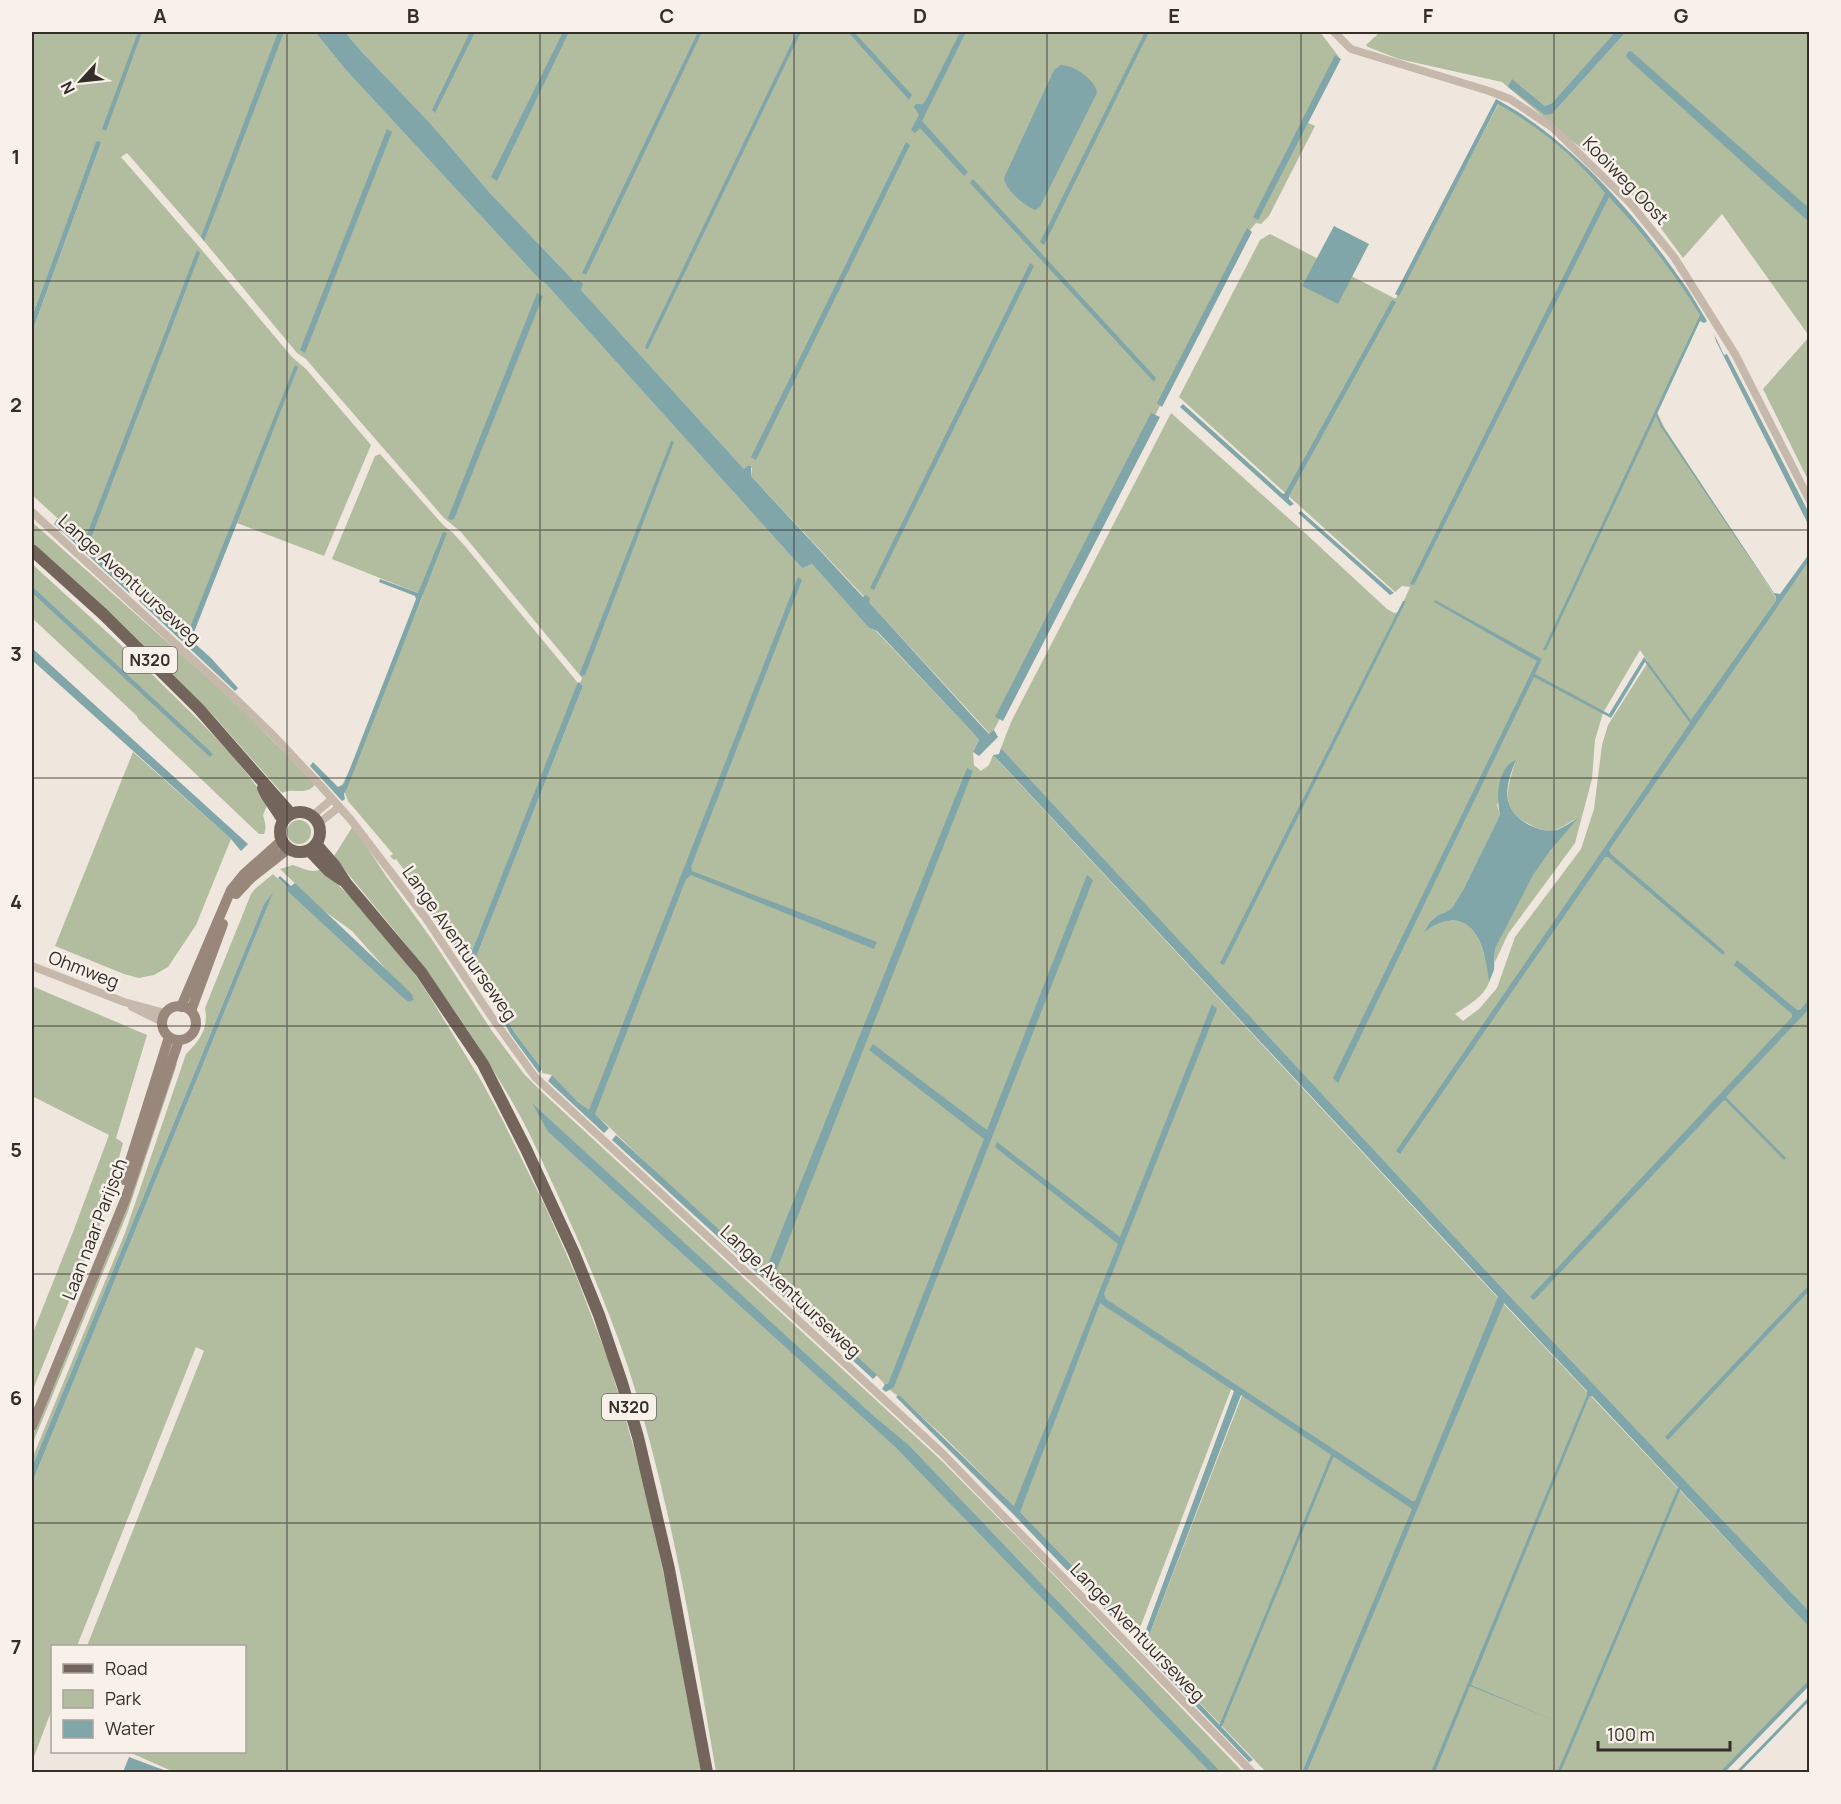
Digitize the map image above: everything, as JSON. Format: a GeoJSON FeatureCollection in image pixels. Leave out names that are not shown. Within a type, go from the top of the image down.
{"type":"FeatureCollection","features":[{"type":"Feature","properties":{"kind":"main road","name":"N320"},"geometry":{"type":"LineString","coordinates":[[32,549],[103,614],[199,709],[259,779],[267,796],[287,817]]}},
{"type":"Feature","properties":{"kind":"main road"},"geometry":{"type":"LineString","coordinates":[[302,812],[315,820],[320,834],[312,847],[298,852],[285,845],[279,830],[287,817],[302,812]]}},
{"type":"Feature","properties":{"kind":"main road","name":"N320"},"geometry":{"type":"LineString","coordinates":[[312,847],[335,866],[346,883],[421,972],[483,1064],[526,1149],[573,1253],[602,1325],[638,1437],[669,1569],[707,1773]]}},
{"type":"Feature","properties":{"kind":"street","name":"Kooiweg Oost"},"geometry":{"type":"LineString","coordinates":[[1334,32],[1351,49],[1510,99],[1553,129],[1630,203],[1674,257],[1735,354],[1809,501]]}},
{"type":"Feature","properties":{"kind":"street","name":"Lange Aventuurseweg"},"geometry":{"type":"LineString","coordinates":[[32,512],[238,701],[332,799],[425,917],[535,1077],[942,1453],[1252,1772]]}},
{"type":"Feature","properties":{"kind":"street"},"geometry":{"type":"LineString","coordinates":[[315,820],[332,799]]}},
{"type":"Feature","properties":{"kind":"street"},"geometry":{"type":"LineString","coordinates":[[315,820],[339,807]]}},
{"type":"Feature","properties":{"kind":"street"},"geometry":{"type":"LineString","coordinates":[[186,1009],[231,890],[244,874],[285,845]]}},
{"type":"Feature","properties":{"kind":"street","name":"Ohmweg"},"geometry":{"type":"LineString","coordinates":[[32,966],[164,1018]]}},
{"type":"Feature","properties":{"kind":"street"},"geometry":{"type":"LineString","coordinates":[[172,1008],[186,1009],[195,1020],[194,1030],[188,1037],[174,1039],[163,1030],[164,1018],[172,1008]]}},
{"type":"Feature","properties":{"kind":"street","name":"Laan naar Parijsch"},"geometry":{"type":"LineString","coordinates":[[32,1408],[120,1193],[174,1039]]}},
{"type":"Feature","properties":{"kind":"street","name":"Laan naar Parijsch"},"geometry":{"type":"LineString","coordinates":[[32,1426],[125,1200],[174,1039]]}},
{"type":"Feature","properties":{"kind":"green space"},"geometry":{"type":"Polygon","coordinates":[[[32,32],[315,32],[345,69],[546,284],[801,567],[812,564],[869,628],[876,631],[974,734],[979,740],[973,752],[974,765],[981,771],[989,765],[993,755],[1467,1265],[1809,1627],[1809,1681],[1720,1772],[1307,1772],[1401,1546],[1398,1544],[1302,1772],[1266,1772],[1145,1646],[1243,1393],[1232,1387],[1138,1633],[942,1435],[890,1390],[605,1123],[578,1102],[552,1075],[542,1073],[542,1069],[515,1033],[473,965],[583,686],[580,683],[582,678],[461,532],[444,518],[306,359],[297,353],[127,153],[121,157],[292,357],[306,369],[371,445],[324,556],[237,523],[190,639],[32,495],[32,332],[101,143],[96,143],[32,317],[32,32]]]}},
{"type":"Feature","properties":{"kind":"green space"},"geometry":{"type":"Polygon","coordinates":[[[345,32],[1320,32],[1339,57],[1306,122],[1315,126],[1269,216],[1261,224],[1256,223],[1250,230],[990,734],[751,476],[752,468],[747,466],[744,469],[581,290],[582,284],[579,280],[576,283],[490,193],[431,124],[345,32]]]}},
{"type":"Feature","properties":{"kind":"green space"},"geometry":{"type":"Polygon","coordinates":[[[1380,32],[1615,32],[1552,103],[1545,106],[1512,79],[1552,114],[1626,32],[1810,33],[1809,336],[1722,214],[1683,258],[1654,219],[1610,170],[1502,82],[1399,59],[1368,47],[1366,45],[1380,32]]]}},
{"type":"Feature","properties":{"kind":"green space"},"geometry":{"type":"Polygon","coordinates":[[[1499,103],[1545,132],[1593,174],[1644,231],[1688,289],[1702,313],[1656,410],[1664,427],[1776,598],[1776,602],[1783,598],[1809,561],[1809,1611],[1504,1290],[1001,748],[1011,722],[1171,413],[1387,609],[1394,613],[1399,612],[1410,587],[1402,586],[1395,592],[1179,397],[1260,240],[1270,234],[1396,298],[1499,103]],[[1640,650],[1603,713],[1595,740],[1592,779],[1575,843],[1508,934],[1495,962],[1495,949],[1533,874],[1576,819],[1551,831],[1537,828],[1519,818],[1509,804],[1508,796],[1516,760],[1497,805],[1500,815],[1463,890],[1452,908],[1438,915],[1425,931],[1454,920],[1469,926],[1480,942],[1487,964],[1489,982],[1479,996],[1455,1014],[1463,1021],[1479,1009],[1497,988],[1515,937],[1581,849],[1594,809],[1602,745],[1608,725],[1648,662],[1640,650]]]}},
{"type":"Feature","properties":{"kind":"green space"},"geometry":{"type":"Polygon","coordinates":[[[1809,337],[1809,482],[1763,389],[1809,337]]]}},
{"type":"Feature","properties":{"kind":"green space"},"geometry":{"type":"Polygon","coordinates":[[[380,454],[444,526],[464,545],[578,683],[470,956],[467,957],[424,896],[421,897],[416,886],[396,859],[390,856],[393,854],[348,801],[342,785],[360,749],[423,595],[332,559],[375,456],[380,454]]]}},
{"type":"Feature","properties":{"kind":"green space"},"geometry":{"type":"Polygon","coordinates":[[[32,522],[236,703],[314,783],[314,786],[302,791],[282,793],[211,713],[105,609],[32,542],[32,522]]]}},
{"type":"Feature","properties":{"kind":"green space"},"geometry":{"type":"Polygon","coordinates":[[[32,564],[155,677],[235,759],[268,803],[263,815],[266,827],[264,834],[259,834],[32,618],[32,593],[210,756],[212,754],[32,586],[32,564]]]}},
{"type":"Feature","properties":{"kind":"green space"},"geometry":{"type":"Polygon","coordinates":[[[133,752],[231,839],[196,925],[168,967],[154,975],[139,978],[55,946],[133,752]]]}},
{"type":"Feature","properties":{"kind":"green space"},"geometry":{"type":"Polygon","coordinates":[[[299,820],[304,821],[310,827],[310,837],[304,843],[299,844],[294,843],[288,837],[287,832],[288,827],[294,821],[299,820]]]}},
{"type":"Feature","properties":{"kind":"green space"},"geometry":{"type":"Polygon","coordinates":[[[353,826],[492,1031],[524,1074],[942,1461],[1241,1772],[1221,1772],[909,1445],[874,1416],[534,1105],[548,1132],[895,1447],[1210,1772],[716,1772],[668,1517],[643,1416],[612,1323],[557,1193],[510,1098],[470,1033],[437,986],[334,856],[353,826]]]}},
{"type":"Feature","properties":{"kind":"green space"},"geometry":{"type":"Polygon","coordinates":[[[293,865],[311,871],[321,869],[353,899],[410,967],[482,1082],[545,1206],[577,1278],[610,1365],[642,1476],[673,1617],[701,1772],[174,1772],[131,1753],[246,1753],[246,1645],[87,1645],[204,1351],[196,1347],[77,1645],[51,1645],[51,1712],[32,1762],[32,1483],[272,895],[264,904],[32,1467],[32,1459],[125,1233],[186,1054],[202,1033],[206,1022],[205,1008],[251,894],[273,874],[288,888],[287,891],[404,999],[409,1002],[412,999],[412,994],[391,975],[352,931],[323,910],[280,869],[293,865]]]}},
{"type":"Feature","properties":{"kind":"green space"},"geometry":{"type":"Polygon","coordinates":[[[32,986],[147,1035],[116,1138],[123,1143],[102,1220],[32,1392],[32,1335],[109,1135],[32,1096],[32,986]]]}},
{"type":"Feature","properties":{"kind":"green space"},"geometry":{"type":"Polygon","coordinates":[[[175,1063],[177,1064],[127,1214],[32,1445],[32,1437],[68,1348],[175,1063]]]}},
{"type":"Feature","properties":{"kind":"water"},"geometry":{"type":"Polygon","coordinates":[[[138,32],[142,32],[106,131],[102,129],[138,32]]]}},
{"type":"Feature","properties":{"kind":"water"},"geometry":{"type":"Polygon","coordinates":[[[278,32],[284,32],[204,241],[201,237],[278,32]]]}},
{"type":"Feature","properties":{"kind":"water"},"geometry":{"type":"Polygon","coordinates":[[[315,32],[345,32],[431,124],[490,193],[575,282],[579,280],[583,284],[581,290],[744,469],[751,466],[751,476],[863,597],[866,595],[870,598],[869,602],[975,719],[989,734],[994,730],[998,737],[979,756],[973,752],[979,740],[974,734],[877,631],[869,628],[812,564],[801,567],[546,284],[345,69],[315,32]]]}},
{"type":"Feature","properties":{"kind":"water"},"geometry":{"type":"Polygon","coordinates":[[[470,32],[475,32],[435,113],[432,110],[470,32]]]}},
{"type":"Feature","properties":{"kind":"water"},"geometry":{"type":"Polygon","coordinates":[[[563,32],[569,32],[497,181],[491,177],[563,32]]]}},
{"type":"Feature","properties":{"kind":"water"},"geometry":{"type":"Polygon","coordinates":[[[698,32],[702,32],[586,275],[582,273],[698,32]]]}},
{"type":"Feature","properties":{"kind":"water"},"geometry":{"type":"Polygon","coordinates":[[[797,32],[801,32],[646,349],[645,347],[797,32]]]}},
{"type":"Feature","properties":{"kind":"water"},"geometry":{"type":"Polygon","coordinates":[[[848,32],[854,32],[912,95],[909,100],[848,32]]]}},
{"type":"Feature","properties":{"kind":"water"},"geometry":{"type":"Polygon","coordinates":[[[960,32],[966,32],[922,121],[968,172],[964,176],[920,128],[915,133],[911,130],[919,115],[914,107],[916,104],[923,104],[927,98],[960,32]]]}},
{"type":"Feature","properties":{"kind":"water"},"geometry":{"type":"Polygon","coordinates":[[[1145,32],[1149,32],[1044,245],[1040,242],[1145,32]]]}},
{"type":"Feature","properties":{"kind":"water"},"geometry":{"type":"Polygon","coordinates":[[[1615,32],[1626,32],[1552,114],[1545,115],[1508,87],[1512,79],[1545,106],[1552,103],[1615,32]]]}},
{"type":"Feature","properties":{"kind":"water"},"geometry":{"type":"Polygon","coordinates":[[[1631,51],[1809,208],[1809,222],[1629,60],[1626,56],[1631,51]]]}},
{"type":"Feature","properties":{"kind":"water"},"geometry":{"type":"Polygon","coordinates":[[[1335,55],[1341,59],[1258,220],[1253,217],[1335,55]]]}},
{"type":"Feature","properties":{"kind":"water"},"geometry":{"type":"Polygon","coordinates":[[[1061,65],[1084,74],[1093,83],[1097,93],[1040,207],[1035,210],[1016,197],[1004,178],[1054,70],[1061,65]]]}},
{"type":"Feature","properties":{"kind":"water"},"geometry":{"type":"Polygon","coordinates":[[[1496,99],[1558,141],[1587,168],[1641,227],[1688,290],[1707,321],[1704,323],[1700,321],[1657,414],[1662,425],[1774,593],[1780,594],[1809,554],[1809,561],[1609,850],[1725,952],[1723,955],[1608,857],[1605,857],[1400,1154],[1396,1151],[1690,723],[1645,662],[1611,718],[1534,677],[1338,1083],[1333,1078],[1537,661],[1434,602],[1435,600],[1542,659],[1535,674],[1609,714],[1644,657],[1691,720],[1776,601],[1776,597],[1661,427],[1656,416],[1546,650],[1543,650],[1700,315],[1658,253],[1609,197],[1414,585],[1410,584],[1605,193],[1556,143],[1528,122],[1498,104],[1399,296],[1395,294],[1496,99]]]}},
{"type":"Feature","properties":{"kind":"water"},"geometry":{"type":"Polygon","coordinates":[[[387,129],[392,132],[305,353],[300,350],[387,129]]]}},
{"type":"Feature","properties":{"kind":"water"},"geometry":{"type":"Polygon","coordinates":[[[96,142],[101,143],[32,332],[32,317],[96,142]]]}},
{"type":"Feature","properties":{"kind":"water"},"geometry":{"type":"Polygon","coordinates":[[[906,142],[910,145],[756,460],[751,457],[906,142]]]}},
{"type":"Feature","properties":{"kind":"water"},"geometry":{"type":"Polygon","coordinates":[[[973,179],[1156,378],[1154,382],[970,183],[973,179]]]}},
{"type":"Feature","properties":{"kind":"water"},"geometry":{"type":"Polygon","coordinates":[[[1334,226],[1369,244],[1338,304],[1302,286],[1334,226]]]}},
{"type":"Feature","properties":{"kind":"water"},"geometry":{"type":"Polygon","coordinates":[[[1247,228],[1252,232],[1162,407],[1157,403],[1247,228]]]}},
{"type":"Feature","properties":{"kind":"water"},"geometry":{"type":"Polygon","coordinates":[[[197,250],[200,253],[88,546],[134,588],[129,593],[54,524],[57,519],[84,542],[197,250]]]}},
{"type":"Feature","properties":{"kind":"water"},"geometry":{"type":"Polygon","coordinates":[[[1030,263],[1034,266],[874,590],[870,588],[1030,263]]]}},
{"type":"Feature","properties":{"kind":"water"},"geometry":{"type":"Polygon","coordinates":[[[537,293],[543,296],[454,519],[450,520],[448,518],[537,293]]]}},
{"type":"Feature","properties":{"kind":"water"},"geometry":{"type":"Polygon","coordinates":[[[1392,300],[1396,302],[1289,496],[1294,504],[1290,506],[1180,407],[1183,404],[1283,494],[1285,493],[1392,300]]]}},
{"type":"Feature","properties":{"kind":"water"},"geometry":{"type":"Polygon","coordinates":[[[1714,334],[1724,355],[1727,354],[1808,511],[1809,526],[1716,341],[1714,334]]]}},
{"type":"Feature","properties":{"kind":"water"},"geometry":{"type":"Polygon","coordinates":[[[295,365],[298,367],[191,640],[238,688],[235,691],[139,601],[143,596],[187,635],[295,365]]]}},
{"type":"Feature","properties":{"kind":"water"},"geometry":{"type":"Polygon","coordinates":[[[1151,413],[1160,417],[1003,721],[995,717],[1151,413]]]}},
{"type":"Feature","properties":{"kind":"water"},"geometry":{"type":"Polygon","coordinates":[[[671,441],[674,442],[585,675],[581,676],[580,673],[671,441]]]}},
{"type":"Feature","properties":{"kind":"water"},"geometry":{"type":"Polygon","coordinates":[[[1301,511],[1394,593],[1390,595],[1298,513],[1301,511]]]}},
{"type":"Feature","properties":{"kind":"water"},"geometry":{"type":"Polygon","coordinates":[[[443,532],[447,533],[344,794],[345,799],[342,801],[310,766],[313,762],[338,787],[344,784],[416,599],[415,596],[379,582],[380,579],[418,593],[443,532]]]}},
{"type":"Feature","properties":{"kind":"water"},"geometry":{"type":"Polygon","coordinates":[[[798,577],[802,580],[691,867],[692,871],[877,942],[874,949],[691,875],[686,879],[595,1114],[609,1128],[604,1133],[548,1081],[552,1075],[589,1110],[798,577]]]}},
{"type":"Feature","properties":{"kind":"water"},"geometry":{"type":"Polygon","coordinates":[[[32,586],[213,754],[210,757],[32,593],[32,586]]]}},
{"type":"Feature","properties":{"kind":"water"},"geometry":{"type":"Polygon","coordinates":[[[1403,601],[1406,601],[1224,965],[1220,963],[1403,601]]]}},
{"type":"Feature","properties":{"kind":"water"},"geometry":{"type":"Polygon","coordinates":[[[32,648],[248,844],[241,851],[231,839],[32,660],[32,648]]]}},
{"type":"Feature","properties":{"kind":"water"},"geometry":{"type":"Polygon","coordinates":[[[579,682],[583,686],[473,965],[515,1033],[542,1069],[539,1073],[511,1035],[482,984],[420,898],[423,896],[467,957],[470,956],[579,682]]]}},
{"type":"Feature","properties":{"kind":"water"},"geometry":{"type":"Polygon","coordinates":[[[1001,748],[1504,1290],[1809,1611],[1809,1627],[1592,1396],[1589,1397],[1471,1685],[1556,1721],[1470,1686],[1435,1772],[1431,1772],[1587,1395],[1587,1391],[1504,1303],[1307,1772],[1302,1772],[1412,1509],[1241,1395],[1145,1646],[1253,1760],[1249,1762],[1140,1646],[1234,1391],[1100,1303],[1020,1512],[1134,1629],[1130,1636],[896,1397],[899,1395],[1014,1506],[1118,1244],[995,1147],[997,1142],[1120,1237],[1212,1004],[1217,1009],[1104,1294],[1106,1299],[1415,1501],[1498,1297],[993,755],[999,754],[1001,748]]]}},
{"type":"Feature","properties":{"kind":"water"},"geometry":{"type":"Polygon","coordinates":[[[1516,760],[1507,790],[1510,807],[1515,815],[1534,827],[1548,831],[1557,830],[1578,818],[1533,875],[1495,949],[1494,970],[1489,982],[1484,952],[1479,940],[1464,923],[1453,921],[1440,923],[1424,932],[1438,915],[1452,908],[1463,890],[1500,815],[1498,792],[1502,776],[1505,769],[1516,760]]]}},
{"type":"Feature","properties":{"kind":"water"},"geometry":{"type":"Polygon","coordinates":[[[967,768],[973,771],[773,1279],[877,1375],[873,1379],[612,1140],[616,1135],[765,1272],[967,768]]]}},
{"type":"Feature","properties":{"kind":"water"},"geometry":{"type":"Polygon","coordinates":[[[1087,875],[1093,880],[894,1387],[886,1392],[882,1389],[885,1384],[888,1384],[984,1139],[869,1050],[873,1044],[987,1130],[1087,875]]]}},
{"type":"Feature","properties":{"kind":"water"},"geometry":{"type":"Polygon","coordinates":[[[280,876],[291,886],[295,883],[415,999],[409,1002],[404,999],[287,891],[288,888],[278,878],[280,876]]]}},
{"type":"Feature","properties":{"kind":"water"},"geometry":{"type":"Polygon","coordinates":[[[273,893],[32,1483],[32,1467],[264,904],[273,893]]]}},
{"type":"Feature","properties":{"kind":"water"},"geometry":{"type":"Polygon","coordinates":[[[1737,960],[1797,1010],[1800,1010],[1809,1000],[1809,1009],[1726,1097],[1786,1158],[1784,1160],[1725,1100],[1723,1101],[1534,1300],[1530,1297],[1792,1017],[1792,1014],[1734,965],[1737,960]]]}},
{"type":"Feature","properties":{"kind":"water"},"geometry":{"type":"Polygon","coordinates":[[[532,1103],[874,1416],[909,1445],[1221,1772],[1210,1772],[895,1447],[548,1132],[532,1103]]]}},
{"type":"Feature","properties":{"kind":"water"},"geometry":{"type":"Polygon","coordinates":[[[1809,1285],[1809,1291],[1668,1440],[1665,1437],[1809,1285]]]}},
{"type":"Feature","properties":{"kind":"water"},"geometry":{"type":"Polygon","coordinates":[[[1809,1680],[1809,1686],[1725,1772],[1720,1772],[1809,1680]]]}},
{"type":"Feature","properties":{"kind":"water"},"geometry":{"type":"Polygon","coordinates":[[[129,1757],[169,1772],[123,1772],[129,1757]]]}},
{"type":"Feature","properties":{"kind":"waterway"},"geometry":{"type":"LineString","coordinates":[[1221,1725],[1333,1454]]}},
{"type":"Feature","properties":{"kind":"waterway"},"geometry":{"type":"LineString","coordinates":[[1559,1772],[1679,1489]]}},
{"type":"Feature","properties":{"kind":"waterway"},"geometry":{"type":"LineString","coordinates":[[1738,1772],[1810,1698]]}}]}
